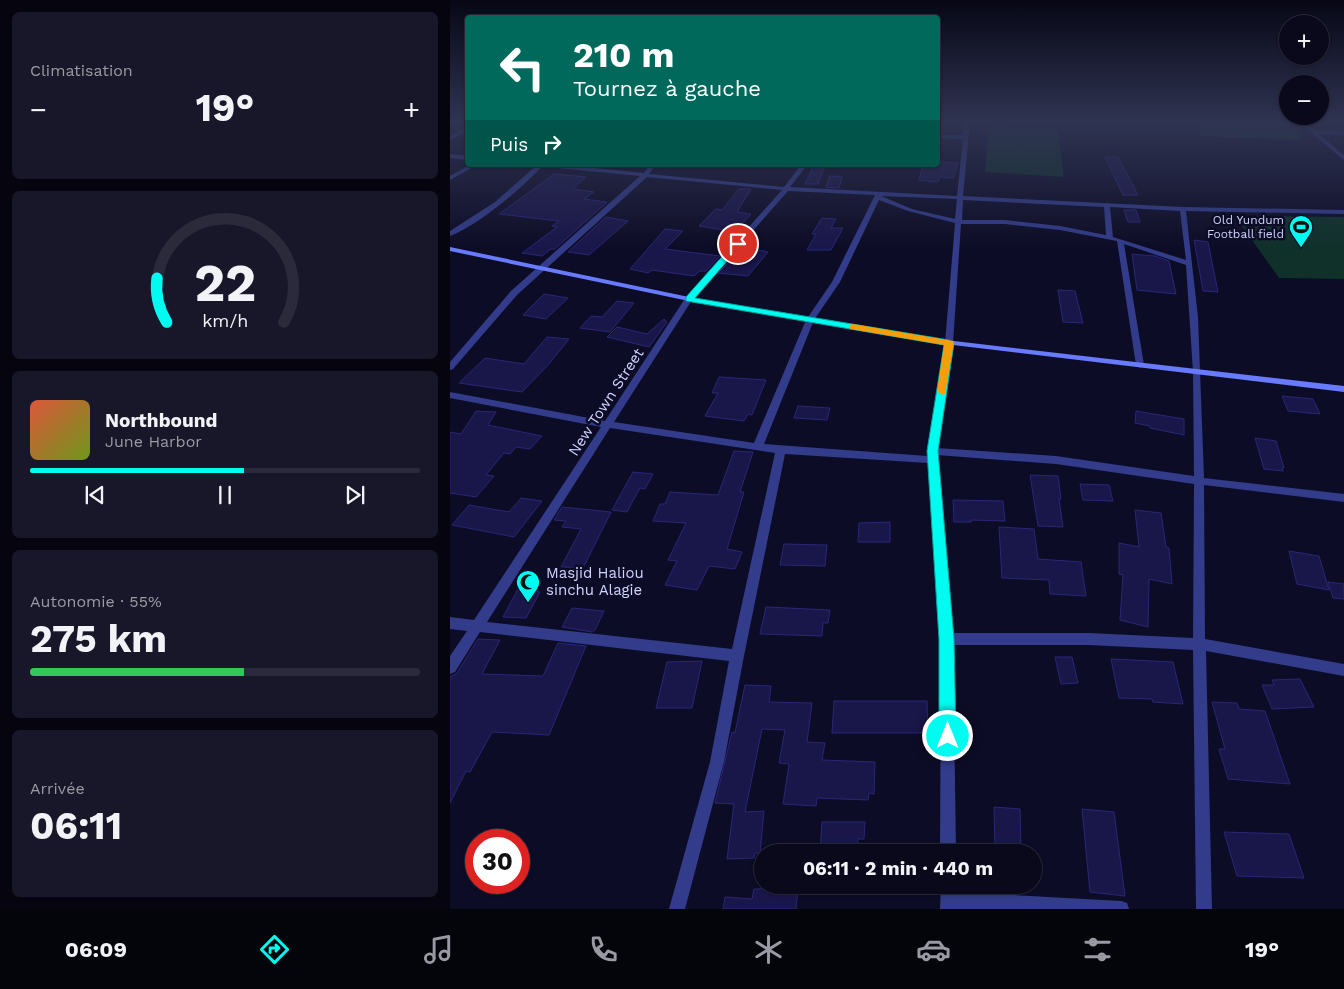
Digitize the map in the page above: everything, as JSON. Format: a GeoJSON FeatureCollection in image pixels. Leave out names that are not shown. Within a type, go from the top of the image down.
{"type":"FeatureCollection","features":[{"type":"Feature","properties":{"kind":"street"},"geometry":{"type":"LineString","coordinates":[[948,844],[947,639],[932,456],[949,343],[963,164]]}},
{"type":"Feature","properties":{"kind":"street"},"geometry":{"type":"LineString","coordinates":[[450,178],[470,167]]}},
{"type":"Feature","properties":{"kind":"street"},"geometry":{"type":"LineString","coordinates":[[450,234],[471,223],[516,190],[538,167]]}},
{"type":"Feature","properties":{"kind":"street"},"geometry":{"type":"LineString","coordinates":[[567,167],[786,189],[879,196],[1182,209],[1344,212]]}},
{"type":"Feature","properties":{"kind":"street"},"geometry":{"type":"LineString","coordinates":[[450,367],[514,293],[645,175],[651,167]]}},
{"type":"Feature","properties":{"kind":"street","name":"New Town Street"},"geometry":{"type":"LineString","coordinates":[[450,668],[479,626],[689,299],[786,189],[802,167]]}},
{"type":"Feature","properties":{"kind":"street"},"geometry":{"type":"LineString","coordinates":[[879,196],[910,210],[958,222],[1005,222],[1060,228],[1120,240],[1188,263]]}},
{"type":"Feature","properties":{"kind":"street"},"geometry":{"type":"LineString","coordinates":[[758,446],[810,320],[836,282],[879,196]]}},
{"type":"Feature","properties":{"kind":"street"},"geometry":{"type":"LineString","coordinates":[[1107,206],[1110,238]]}},
{"type":"Feature","properties":{"kind":"street"},"geometry":{"type":"LineString","coordinates":[[1182,209],[1197,372],[1200,481],[1199,644],[1204,909]]}},
{"type":"Feature","properties":{"kind":"street"},"geometry":{"type":"LineString","coordinates":[[1120,240],[1140,365]]}},
{"type":"Feature","properties":{"kind":"street"},"geometry":{"type":"LineString","coordinates":[[450,249],[544,267],[689,299],[949,343],[1344,388]]}},
{"type":"Feature","properties":{"kind":"street"},"geometry":{"type":"LineString","coordinates":[[450,395],[609,425],[782,450],[1056,460],[1200,481],[1344,498]]}},
{"type":"Feature","properties":{"kind":"street"},"geometry":{"type":"LineString","coordinates":[[677,909],[717,762],[737,656],[782,450]]}},
{"type":"Feature","properties":{"kind":"street"},"geometry":{"type":"LineString","coordinates":[[450,623],[737,656]]}},
{"type":"Feature","properties":{"kind":"street"},"geometry":{"type":"LineString","coordinates":[[947,639],[1089,639],[1199,644],[1344,670]]}},
{"type":"Feature","properties":{"kind":"street"},"geometry":{"type":"LineString","coordinates":[[949,898],[1121,909]]}},
{"type":"Feature","properties":{"kind":"green space"},"geometry":{"type":"Polygon","coordinates":[[[986,164],[1062,164],[1064,177],[985,172],[986,164]]]}},
{"type":"Feature","properties":{"kind":"green space","name":"Old Yundum Football field"},"geometry":{"type":"Polygon","coordinates":[[[1235,216],[1344,217],[1344,279],[1279,278],[1235,216]]]}},
{"type":"Feature","properties":{"kind":"building"},"geometry":{"type":"Polygon","coordinates":[[[958,164],[953,178],[939,177],[938,182],[919,180],[922,167],[958,164]]]}},
{"type":"Feature","properties":{"kind":"building"},"geometry":{"type":"Polygon","coordinates":[[[1109,164],[1122,164],[1138,195],[1123,195],[1109,164]]]}},
{"type":"Feature","properties":{"kind":"building"},"geometry":{"type":"Polygon","coordinates":[[[813,167],[824,167],[818,184],[805,184],[813,167]]]}},
{"type":"Feature","properties":{"kind":"building"},"geometry":{"type":"Polygon","coordinates":[[[554,174],[586,177],[573,189],[594,192],[584,199],[607,202],[555,249],[551,249],[542,256],[522,253],[557,227],[552,226],[559,221],[499,214],[554,174]]]}},
{"type":"Feature","properties":{"kind":"building"},"geometry":{"type":"Polygon","coordinates":[[[830,176],[842,177],[839,188],[826,187],[830,176]]]}},
{"type":"Feature","properties":{"kind":"building"},"geometry":{"type":"Polygon","coordinates":[[[739,189],[751,189],[737,212],[751,214],[735,232],[699,226],[716,209],[722,210],[739,189]]]}},
{"type":"Feature","properties":{"kind":"building"},"geometry":{"type":"Polygon","coordinates":[[[1124,210],[1136,210],[1140,222],[1128,222],[1124,210]]]}},
{"type":"Feature","properties":{"kind":"building"},"geometry":{"type":"Polygon","coordinates":[[[606,217],[628,221],[589,255],[568,252],[606,217]]]}},
{"type":"Feature","properties":{"kind":"building"},"geometry":{"type":"Polygon","coordinates":[[[822,218],[836,219],[831,228],[843,228],[831,250],[807,250],[816,234],[812,234],[822,218]]]}},
{"type":"Feature","properties":{"kind":"building"},"geometry":{"type":"Polygon","coordinates":[[[665,229],[683,231],[665,249],[720,256],[706,271],[700,271],[694,276],[652,270],[648,273],[630,269],[665,229]]]}},
{"type":"Feature","properties":{"kind":"building"},"geometry":{"type":"Polygon","coordinates":[[[1194,240],[1208,242],[1218,292],[1203,291],[1194,240]]]}},
{"type":"Feature","properties":{"kind":"building"},"geometry":{"type":"Polygon","coordinates":[[[744,247],[768,252],[748,276],[718,273],[744,247]]]}},
{"type":"Feature","properties":{"kind":"building"},"geometry":{"type":"Polygon","coordinates":[[[1132,254],[1155,256],[1169,261],[1176,294],[1137,290],[1132,254]]]}},
{"type":"Feature","properties":{"kind":"building"},"geometry":{"type":"Polygon","coordinates":[[[1058,290],[1075,291],[1083,323],[1063,322],[1058,290]]]}},
{"type":"Feature","properties":{"kind":"building"},"geometry":{"type":"Polygon","coordinates":[[[544,294],[568,298],[546,319],[523,315],[544,294]]]}},
{"type":"Feature","properties":{"kind":"building"},"geometry":{"type":"Polygon","coordinates":[[[617,301],[634,303],[610,332],[580,328],[591,316],[602,317],[617,301]]]}},
{"type":"Feature","properties":{"kind":"building"},"geometry":{"type":"Polygon","coordinates":[[[664,319],[667,322],[649,347],[607,337],[617,327],[647,334],[664,319]]]}},
{"type":"Feature","properties":{"kind":"building"},"geometry":{"type":"Polygon","coordinates":[[[547,337],[569,339],[549,364],[522,392],[459,383],[485,358],[524,364],[547,337]]]}},
{"type":"Feature","properties":{"kind":"building"},"geometry":{"type":"Polygon","coordinates":[[[719,377],[766,380],[752,415],[748,414],[744,421],[705,416],[718,393],[712,393],[719,377]]]}},
{"type":"Feature","properties":{"kind":"building"},"geometry":{"type":"Polygon","coordinates":[[[1282,396],[1313,399],[1320,414],[1288,411],[1282,396]]]}},
{"type":"Feature","properties":{"kind":"building"},"geometry":{"type":"Polygon","coordinates":[[[798,406],[830,408],[827,420],[794,418],[798,406]]]}},
{"type":"Feature","properties":{"kind":"building"},"geometry":{"type":"Polygon","coordinates":[[[476,411],[496,412],[488,425],[542,436],[530,449],[516,447],[510,454],[504,453],[486,475],[494,476],[476,497],[450,493],[450,432],[461,434],[476,411]]]}},
{"type":"Feature","properties":{"kind":"building"},"geometry":{"type":"Polygon","coordinates":[[[1136,411],[1184,419],[1184,435],[1135,423],[1136,411]]]}},
{"type":"Feature","properties":{"kind":"building"},"geometry":{"type":"Polygon","coordinates":[[[1255,438],[1276,441],[1284,468],[1282,468],[1283,471],[1264,469],[1255,438]]]}},
{"type":"Feature","properties":{"kind":"building"},"geometry":{"type":"Polygon","coordinates":[[[734,451],[753,452],[740,492],[744,492],[727,549],[742,552],[735,569],[709,566],[697,590],[665,585],[677,561],[668,560],[686,523],[653,521],[660,504],[665,504],[670,492],[718,495],[734,451]]]}},
{"type":"Feature","properties":{"kind":"building"},"geometry":{"type":"Polygon","coordinates":[[[633,472],[653,474],[645,489],[640,488],[627,512],[612,510],[633,472]]]}},
{"type":"Feature","properties":{"kind":"building"},"geometry":{"type":"Polygon","coordinates":[[[1030,475],[1058,476],[1063,527],[1038,526],[1030,475]]]}},
{"type":"Feature","properties":{"kind":"building"},"geometry":{"type":"Polygon","coordinates":[[[1080,484],[1109,485],[1113,501],[1083,500],[1080,484]]]}},
{"type":"Feature","properties":{"kind":"building"},"geometry":{"type":"Polygon","coordinates":[[[521,498],[542,501],[514,537],[452,525],[469,505],[509,512],[521,498]]]}},
{"type":"Feature","properties":{"kind":"building"},"geometry":{"type":"Polygon","coordinates":[[[953,500],[1003,501],[1005,521],[971,520],[971,522],[954,522],[953,500]]]}},
{"type":"Feature","properties":{"kind":"building"},"geometry":{"type":"Polygon","coordinates":[[[562,507],[611,512],[583,568],[561,567],[581,529],[562,527],[566,521],[554,520],[562,507]]]}},
{"type":"Feature","properties":{"kind":"building"},"geometry":{"type":"Polygon","coordinates":[[[1135,510],[1161,513],[1166,547],[1169,548],[1172,584],[1149,579],[1148,627],[1120,620],[1123,575],[1119,574],[1119,543],[1139,547],[1135,510]]]}},
{"type":"Feature","properties":{"kind":"building"},"geometry":{"type":"Polygon","coordinates":[[[890,522],[890,542],[858,542],[859,523],[890,522]]]}},
{"type":"Feature","properties":{"kind":"building"},"geometry":{"type":"Polygon","coordinates":[[[999,527],[1034,529],[1038,559],[1081,562],[1086,596],[1050,594],[1049,580],[1002,578],[999,527]]]}},
{"type":"Feature","properties":{"kind":"building"},"geometry":{"type":"Polygon","coordinates":[[[784,544],[827,545],[825,566],[780,565],[784,544]]]}},
{"type":"Feature","properties":{"kind":"building"},"geometry":{"type":"Polygon","coordinates":[[[1289,551],[1319,556],[1329,590],[1297,584],[1289,551]]]}},
{"type":"Feature","properties":{"kind":"building"},"geometry":{"type":"Polygon","coordinates":[[[1328,582],[1344,584],[1344,599],[1333,598],[1328,582]]]}},
{"type":"Feature","properties":{"kind":"building"},"geometry":{"type":"Polygon","coordinates":[[[518,589],[540,592],[526,618],[503,617],[518,589]]]}},
{"type":"Feature","properties":{"kind":"building"},"geometry":{"type":"Polygon","coordinates":[[[766,607],[830,610],[828,623],[823,623],[822,636],[760,634],[766,607]]]}},
{"type":"Feature","properties":{"kind":"building"},"geometry":{"type":"Polygon","coordinates":[[[572,608],[604,611],[595,630],[592,632],[562,627],[572,608]]]}},
{"type":"Feature","properties":{"kind":"building"},"geometry":{"type":"Polygon","coordinates":[[[478,639],[500,640],[482,674],[543,676],[558,643],[586,646],[549,735],[492,732],[470,772],[466,771],[450,803],[450,677],[457,673],[478,639]]]}},
{"type":"Feature","properties":{"kind":"building"},"geometry":{"type":"Polygon","coordinates":[[[1055,657],[1072,657],[1078,683],[1061,684],[1055,657]]]}},
{"type":"Feature","properties":{"kind":"building"},"geometry":{"type":"Polygon","coordinates":[[[1111,659],[1173,662],[1183,704],[1153,702],[1152,699],[1119,698],[1111,659]]]}},
{"type":"Feature","properties":{"kind":"building"},"geometry":{"type":"Polygon","coordinates":[[[702,661],[692,708],[656,708],[667,662],[702,661]]]}},
{"type":"Feature","properties":{"kind":"building"},"geometry":{"type":"Polygon","coordinates":[[[1300,679],[1314,707],[1272,709],[1262,685],[1274,685],[1272,680],[1300,679]]]}},
{"type":"Feature","properties":{"kind":"building"},"geometry":{"type":"Polygon","coordinates":[[[745,685],[771,686],[769,702],[812,703],[807,742],[825,743],[822,760],[875,762],[874,794],[869,793],[868,800],[817,798],[816,806],[783,804],[789,764],[779,763],[785,730],[762,729],[745,812],[764,811],[761,844],[754,844],[754,858],[727,859],[734,804],[715,803],[732,732],[735,733],[745,685]]]}},
{"type":"Feature","properties":{"kind":"building"},"geometry":{"type":"Polygon","coordinates":[[[834,701],[927,701],[928,733],[832,733],[834,701]]]}},
{"type":"Feature","properties":{"kind":"building"},"geometry":{"type":"Polygon","coordinates":[[[1212,702],[1237,703],[1239,709],[1265,711],[1290,784],[1228,779],[1219,749],[1225,749],[1212,702]]]}},
{"type":"Feature","properties":{"kind":"building"},"geometry":{"type":"Polygon","coordinates":[[[994,807],[1020,809],[1021,844],[995,844],[994,807]]]}},
{"type":"Feature","properties":{"kind":"building"},"geometry":{"type":"Polygon","coordinates":[[[1082,809],[1114,812],[1125,896],[1090,892],[1082,809]]]}},
{"type":"Feature","properties":{"kind":"building"},"geometry":{"type":"Polygon","coordinates":[[[822,822],[865,822],[864,839],[858,839],[858,844],[821,844],[822,822]]]}},
{"type":"Feature","properties":{"kind":"building"},"geometry":{"type":"Polygon","coordinates":[[[1224,832],[1289,834],[1304,878],[1237,876],[1224,832]]]}},
{"type":"Feature","properties":{"kind":"building"},"geometry":{"type":"Polygon","coordinates":[[[754,889],[754,894],[797,894],[796,909],[723,909],[725,897],[752,899],[754,889]]]}},
{"type":"Feature","properties":{"kind":"slow traffic"},"geometry":{"type":"LineString","coordinates":[[853,327],[949,343],[942,391]]}},
{"type":"Feature","properties":{"kind":"place","name":"Old Yundum Football field"},"geometry":{"type":"Point","coordinates":[1301,248]}},
{"type":"Feature","properties":{"kind":"place","name":"Masjid Haliou sinchu Alagie"},"geometry":{"type":"Point","coordinates":[528,603]}},
{"type":"Feature","properties":{"kind":"route"},"geometry":{"type":"LineString","coordinates":[[738,244],[689,299],[949,343],[932,451],[947,639],[948,736]]}}]}
